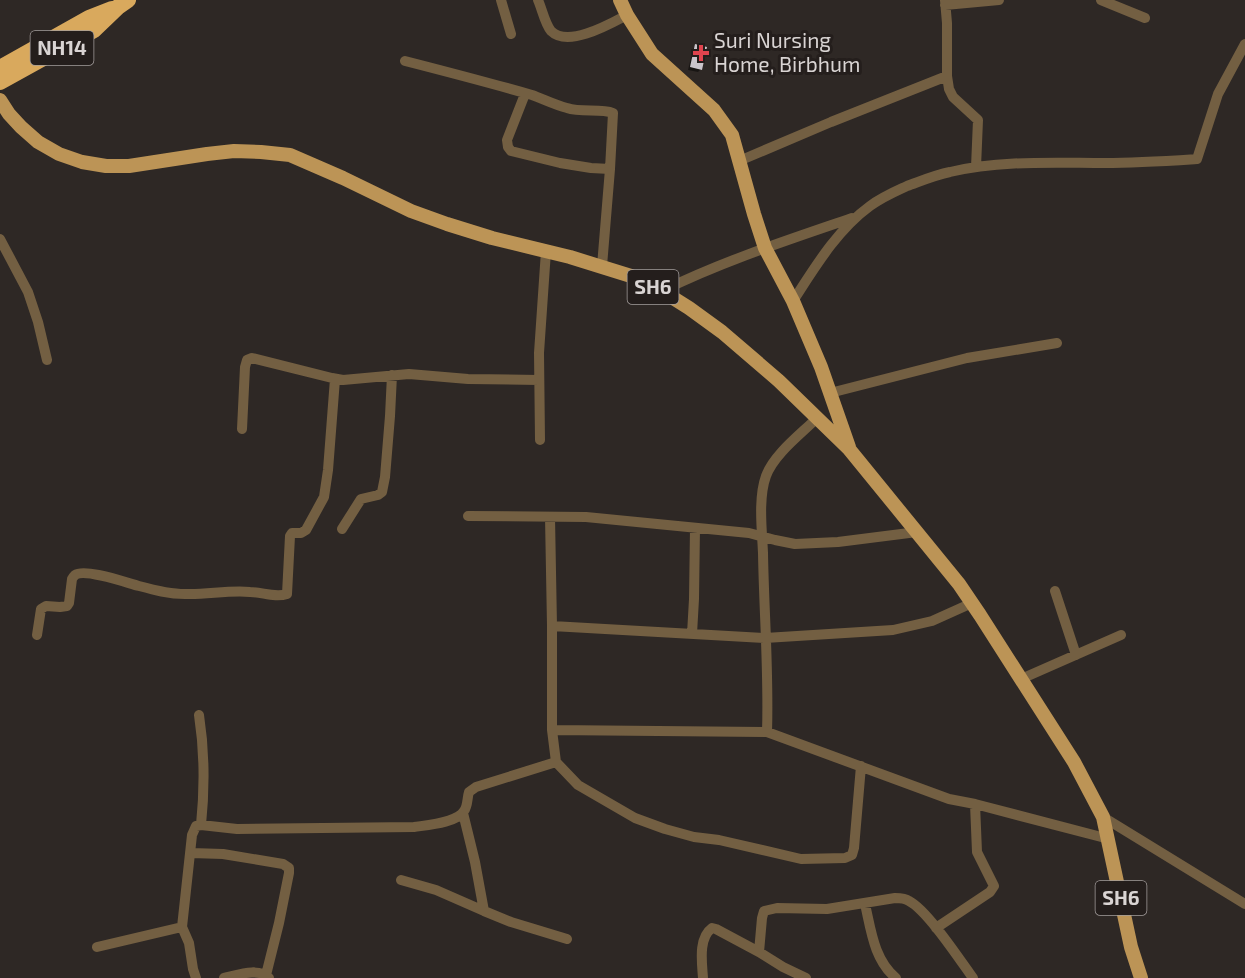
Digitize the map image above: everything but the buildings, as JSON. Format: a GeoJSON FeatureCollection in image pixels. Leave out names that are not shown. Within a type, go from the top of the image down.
{"type":"FeatureCollection","features":[{"type":"Feature","properties":{"kind":"highway","name":"NH14"},"geometry":{"type":"LineString","coordinates":[[0,68],[89,18],[123,3]]}},
{"type":"Feature","properties":{"kind":"highway","name":"NH14"},"geometry":{"type":"LineString","coordinates":[[0,82],[94,30],[123,3]]}},
{"type":"Feature","properties":{"kind":"main road"},"geometry":{"type":"LineString","coordinates":[[620,0],[652,54],[714,110],[732,135],[765,248],[793,302],[830,393],[849,449]]}},
{"type":"Feature","properties":{"kind":"main road","name":"SH6"},"geometry":{"type":"LineString","coordinates":[[0,100],[9,114],[38,142],[59,154],[82,162],[106,166],[129,166],[234,151],[290,155],[333,173],[411,212],[492,238],[602,266],[631,276],[662,291],[722,332],[779,381],[849,449],[972,603],[1079,771],[1103,816],[1131,947],[1141,978]]}},
{"type":"Feature","properties":{"kind":"street"},"geometry":{"type":"LineString","coordinates":[[501,0],[511,34]]}},
{"type":"Feature","properties":{"kind":"street"},"geometry":{"type":"LineString","coordinates":[[538,0],[549,27],[558,36],[570,37],[591,33],[627,15]]}},
{"type":"Feature","properties":{"kind":"street"},"geometry":{"type":"LineString","coordinates":[[976,167],[978,120],[953,98],[949,89],[945,2],[999,0]]}},
{"type":"Feature","properties":{"kind":"street"},"geometry":{"type":"LineString","coordinates":[[1101,0],[1145,18]]}},
{"type":"Feature","properties":{"kind":"street"},"geometry":{"type":"LineString","coordinates":[[793,302],[818,262],[846,227],[888,194],[910,185],[949,172],[976,167],[1028,163],[1134,163],[1197,159],[1218,94],[1245,44]]}},
{"type":"Feature","properties":{"kind":"street"},"geometry":{"type":"LineString","coordinates":[[405,62],[489,83],[576,111],[613,113],[602,266]]}},
{"type":"Feature","properties":{"kind":"street"},"geometry":{"type":"LineString","coordinates":[[739,161],[947,76]]}},
{"type":"Feature","properties":{"kind":"street"},"geometry":{"type":"LineString","coordinates":[[525,94],[507,140],[511,151],[560,164],[610,169]]}},
{"type":"Feature","properties":{"kind":"street"},"geometry":{"type":"LineString","coordinates":[[662,291],[692,276],[765,248],[858,216]]}},
{"type":"Feature","properties":{"kind":"street"},"geometry":{"type":"LineString","coordinates":[[0,239],[28,292],[47,360]]}},
{"type":"Feature","properties":{"kind":"street"},"geometry":{"type":"LineString","coordinates":[[540,440],[539,353],[546,251]]}},
{"type":"Feature","properties":{"kind":"street"},"geometry":{"type":"LineString","coordinates":[[830,393],[967,358],[1057,343]]}},
{"type":"Feature","properties":{"kind":"street"},"geometry":{"type":"LineString","coordinates":[[242,429],[245,367],[249,358],[269,361],[335,379],[354,380],[410,374],[468,379],[539,380]]}},
{"type":"Feature","properties":{"kind":"street"},"geometry":{"type":"LineString","coordinates":[[342,529],[361,499],[382,492],[392,375]]}},
{"type":"Feature","properties":{"kind":"street"},"geometry":{"type":"LineString","coordinates":[[38,635],[41,609],[46,606],[60,608],[67,606],[72,579],[78,574],[105,576],[169,593],[224,591],[276,596],[287,594],[290,536],[292,533],[301,533],[306,530],[324,496],[335,379]]}},
{"type":"Feature","properties":{"kind":"street"},"geometry":{"type":"LineString","coordinates":[[767,732],[763,488],[769,469],[778,457],[817,418]]}},
{"type":"Feature","properties":{"kind":"street"},"geometry":{"type":"LineString","coordinates":[[468,516],[586,517],[749,533],[795,544],[838,542],[917,532]]}},
{"type":"Feature","properties":{"kind":"street"},"geometry":{"type":"LineString","coordinates":[[550,517],[552,730],[556,762],[578,785],[635,818],[665,830],[801,859],[838,859],[852,855],[854,849],[861,766]]}},
{"type":"Feature","properties":{"kind":"street"},"geometry":{"type":"LineString","coordinates":[[692,634],[695,528]]}},
{"type":"Feature","properties":{"kind":"street"},"geometry":{"type":"LineString","coordinates":[[1055,591],[1076,655]]}},
{"type":"Feature","properties":{"kind":"street"},"geometry":{"type":"LineString","coordinates":[[552,626],[765,638],[892,630],[932,621],[972,603]]}},
{"type":"Feature","properties":{"kind":"street"},"geometry":{"type":"LineString","coordinates":[[1021,679],[1121,635]]}},
{"type":"Feature","properties":{"kind":"street"},"geometry":{"type":"LineString","coordinates":[[199,715],[205,768],[201,825]]}},
{"type":"Feature","properties":{"kind":"street"},"geometry":{"type":"LineString","coordinates":[[552,730],[767,732],[949,799],[1109,840]]}},
{"type":"Feature","properties":{"kind":"street"},"geometry":{"type":"LineString","coordinates":[[196,978],[189,943],[182,927],[194,828],[201,825],[237,829],[414,826],[454,819],[466,809],[469,792],[476,788],[556,762]]}},
{"type":"Feature","properties":{"kind":"street"},"geometry":{"type":"LineString","coordinates":[[936,928],[990,892],[994,886],[977,852],[975,804]]}},
{"type":"Feature","properties":{"kind":"street"},"geometry":{"type":"LineString","coordinates":[[463,813],[484,911]]}},
{"type":"Feature","properties":{"kind":"street"},"geometry":{"type":"LineString","coordinates":[[1103,816],[1245,904]]}},
{"type":"Feature","properties":{"kind":"street"},"geometry":{"type":"LineString","coordinates":[[191,853],[222,854],[283,864],[288,868],[289,873],[267,976],[253,972],[224,978]]}},
{"type":"Feature","properties":{"kind":"street"},"geometry":{"type":"LineString","coordinates":[[401,880],[436,890],[511,922],[567,939]]}},
{"type":"Feature","properties":{"kind":"street"},"geometry":{"type":"LineString","coordinates":[[759,952],[762,918],[765,911],[777,908],[827,909],[904,898],[918,906],[973,978]]}},
{"type":"Feature","properties":{"kind":"street"},"geometry":{"type":"LineString","coordinates":[[865,904],[880,960],[888,972],[896,978]]}},
{"type":"Feature","properties":{"kind":"street"},"geometry":{"type":"LineString","coordinates":[[96,947],[182,927]]}},
{"type":"Feature","properties":{"kind":"street"},"geometry":{"type":"LineString","coordinates":[[703,978],[703,941],[712,928],[716,928],[801,977]]}},
{"type":"Feature","properties":{"kind":"place","name":"Suri Nursing Home, Birbhum"},"geometry":{"type":"Point","coordinates":[701,53]}}]}
